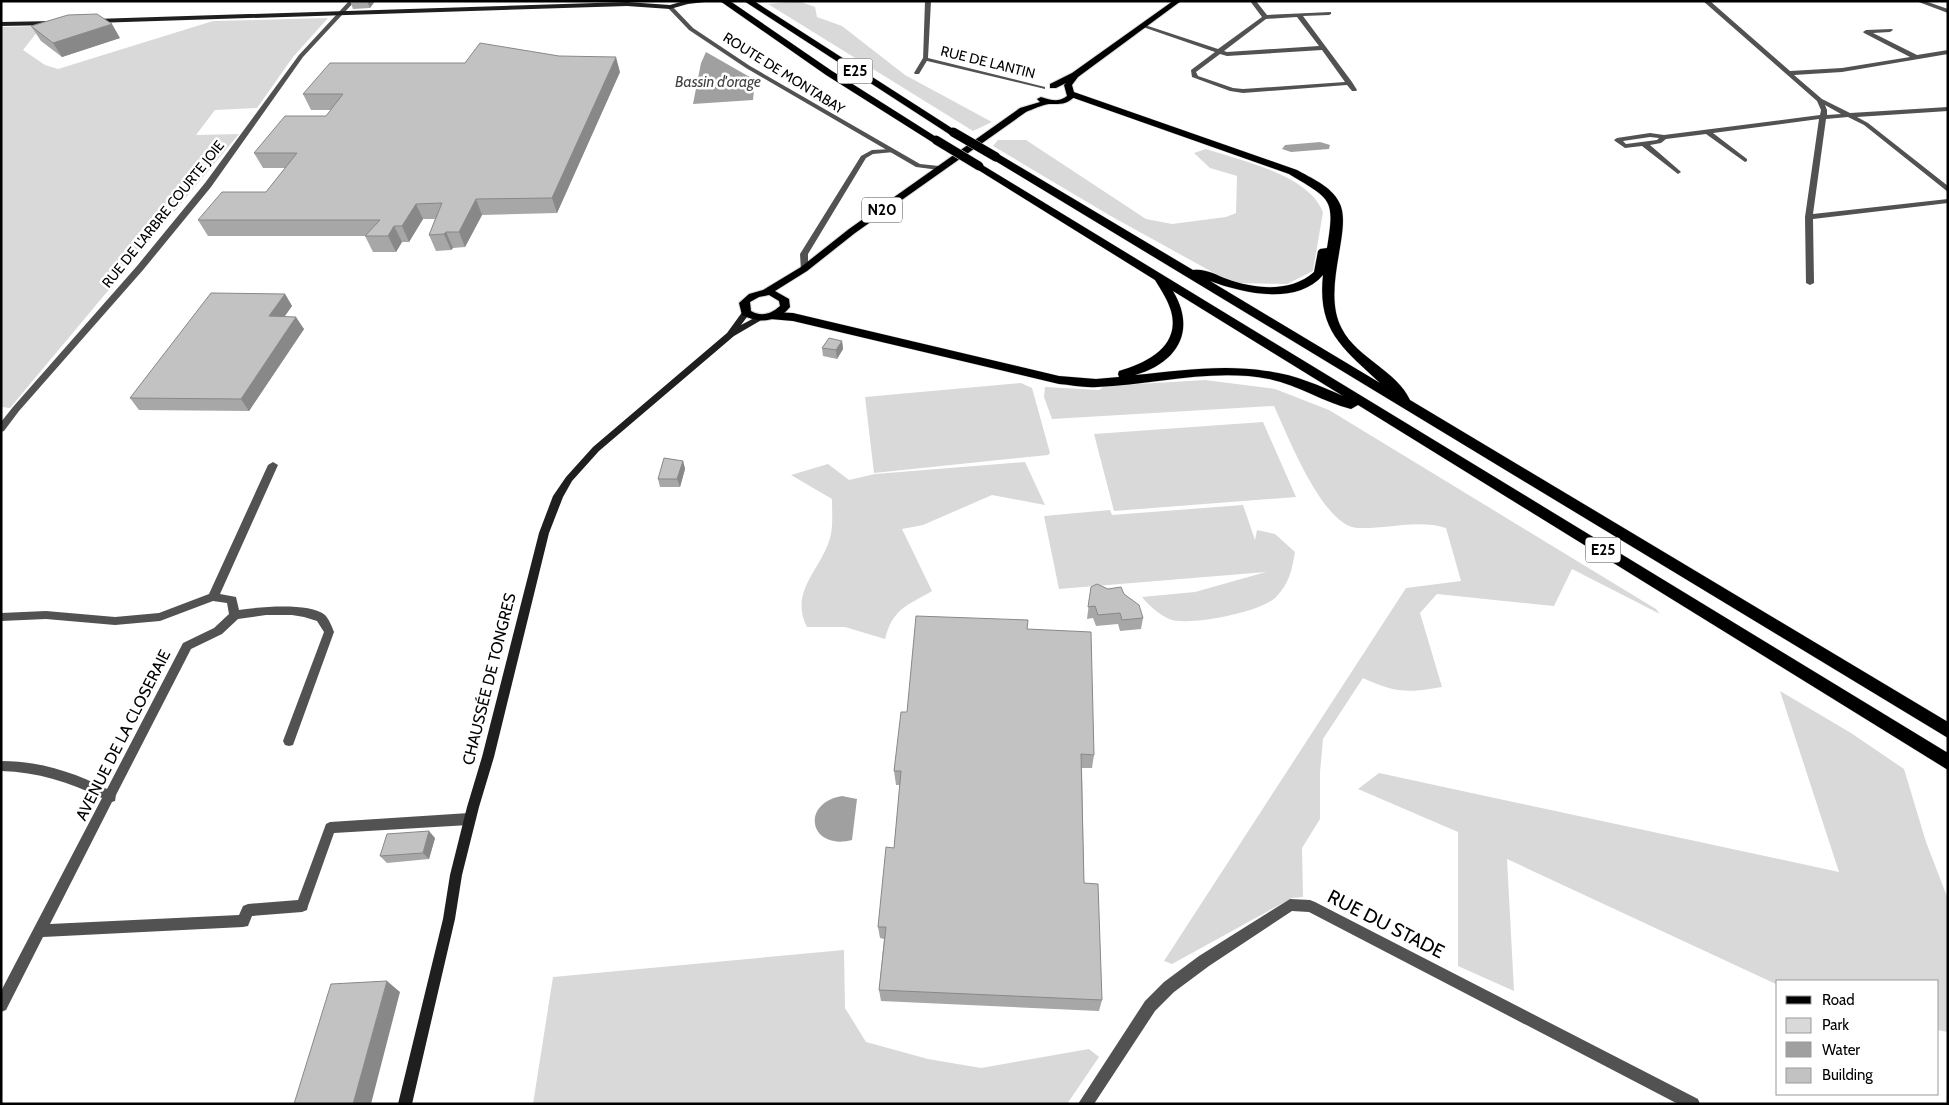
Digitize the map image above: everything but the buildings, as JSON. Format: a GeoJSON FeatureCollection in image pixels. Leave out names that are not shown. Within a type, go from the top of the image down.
{"type":"FeatureCollection","features":[{"type":"Feature","properties":{"kind":"highway","name":"E25"},"geometry":{"type":"LineString","coordinates":[[724,1],[936,140],[1948,762]]}},
{"type":"Feature","properties":{"kind":"highway","name":"E25"},"geometry":{"type":"LineString","coordinates":[[748,1],[953,132],[1948,731]]}},
{"type":"Feature","properties":{"kind":"highway"},"geometry":{"type":"LineString","coordinates":[[1069,95],[1091,105],[1276,170],[1315,192],[1325,203],[1329,214],[1322,268],[1317,276],[1306,282],[1293,288],[1266,290],[1233,285],[1206,275],[1183,270]]}},
{"type":"Feature","properties":{"kind":"highway"},"geometry":{"type":"LineString","coordinates":[[1069,95],[1278,166],[1307,179],[1323,190],[1334,202],[1338,215],[1327,298],[1330,316],[1342,340],[1394,386],[1412,409]]}},
{"type":"Feature","properties":{"kind":"highway"},"geometry":{"type":"LineString","coordinates":[[784,303],[1058,374],[1090,377],[1109,376],[1140,370],[1154,364],[1173,345],[1179,324],[1178,313],[1160,277]]}},
{"type":"Feature","properties":{"kind":"highway"},"geometry":{"type":"LineString","coordinates":[[774,316],[792,317],[1059,380],[1096,383],[1217,372],[1240,372],[1297,382],[1351,405],[1376,410]]}},
{"type":"Feature","properties":{"kind":"main road"},"geometry":{"type":"LineString","coordinates":[[87,22],[627,4],[670,7],[688,2],[710,1]]}},
{"type":"Feature","properties":{"kind":"main road"},"geometry":{"type":"LineString","coordinates":[[1047,102],[1040,92],[1076,74],[1178,1]]}},
{"type":"Feature","properties":{"kind":"main road"},"geometry":{"type":"LineString","coordinates":[[1,24],[58,22]]}},
{"type":"Feature","properties":{"kind":"main road"},"geometry":{"type":"LineString","coordinates":[[1069,95],[1068,85],[1076,74]]}},
{"type":"Feature","properties":{"kind":"main road"},"geometry":{"type":"LineString","coordinates":[[1053,86],[1064,88],[1069,95]]}},
{"type":"Feature","properties":{"kind":"main road","name":"N20"},"geometry":{"type":"LineString","coordinates":[[746,313],[744,304],[748,298],[765,292],[804,269],[938,168],[1023,110],[1040,92]]}},
{"type":"Feature","properties":{"kind":"main road","name":"N20"},"geometry":{"type":"LineString","coordinates":[[1023,110],[1069,95]]}},
{"type":"Feature","properties":{"kind":"main road","name":"N20"},"geometry":{"type":"LineString","coordinates":[[774,316],[784,303],[788,290],[804,269]]}},
{"type":"Feature","properties":{"kind":"main road"},"geometry":{"type":"LineString","coordinates":[[765,292],[776,294],[784,303]]}},
{"type":"Feature","properties":{"kind":"main road"},"geometry":{"type":"LineString","coordinates":[[746,313],[761,318],[774,316]]}},
{"type":"Feature","properties":{"kind":"main road","name":"CHAUSSÉE DE TONGRES"},"geometry":{"type":"LineString","coordinates":[[731,334],[746,313]]}},
{"type":"Feature","properties":{"kind":"main road","name":"CHAUSSÉE DE TONGRES"},"geometry":{"type":"LineString","coordinates":[[405,1104],[449,919],[456,875],[469,819],[488,757],[544,533],[558,496],[569,479],[596,449],[731,334],[761,318]]}},
{"type":"Feature","properties":{"kind":"street","name":"RUE DE L'ARBRE COURTE JOIE"},"geometry":{"type":"LineString","coordinates":[[1,429],[208,185],[300,56],[342,14],[352,1]]}},
{"type":"Feature","properties":{"kind":"street","name":"RUE DE LANTIN"},"geometry":{"type":"LineString","coordinates":[[928,1],[925,59],[1040,92]]}},
{"type":"Feature","properties":{"kind":"street"},"geometry":{"type":"LineString","coordinates":[[1253,1],[1265,17]]}},
{"type":"Feature","properties":{"kind":"street"},"geometry":{"type":"LineString","coordinates":[[1706,1],[1820,100],[1855,116],[1948,190]]}},
{"type":"Feature","properties":{"kind":"street"},"geometry":{"type":"LineString","coordinates":[[1919,1],[1948,11]]}},
{"type":"Feature","properties":{"kind":"street","name":"ROUTE DE MONTABAY"},"geometry":{"type":"LineString","coordinates":[[670,7],[691,29],[748,67],[921,167],[938,168]]}},
{"type":"Feature","properties":{"kind":"street"},"geometry":{"type":"LineString","coordinates":[[1329,13],[1265,17],[1193,71],[1195,77],[1232,90],[1243,91],[1350,83]]}},
{"type":"Feature","properties":{"kind":"street"},"geometry":{"type":"LineString","coordinates":[[1299,16],[1354,90]]}},
{"type":"Feature","properties":{"kind":"street"},"geometry":{"type":"LineString","coordinates":[[1143,26],[1227,54],[1323,48]]}},
{"type":"Feature","properties":{"kind":"street"},"geometry":{"type":"LineString","coordinates":[[1890,30],[1866,32],[1916,57]]}},
{"type":"Feature","properties":{"kind":"street"},"geometry":{"type":"LineString","coordinates":[[1789,73],[1842,70],[1948,52]]}},
{"type":"Feature","properties":{"kind":"street"},"geometry":{"type":"LineString","coordinates":[[917,73],[925,59]]}},
{"type":"Feature","properties":{"kind":"street"},"geometry":{"type":"LineString","coordinates":[[1810,283],[1809,217],[1824,110],[1820,100]]}},
{"type":"Feature","properties":{"kind":"street"},"geometry":{"type":"LineString","coordinates":[[1664,137],[1659,142],[1625,146],[1617,140],[1650,135],[1664,137],[1822,117],[1948,109]]}},
{"type":"Feature","properties":{"kind":"street"},"geometry":{"type":"LineString","coordinates":[[1708,132],[1745,160]]}},
{"type":"Feature","properties":{"kind":"street"},"geometry":{"type":"LineString","coordinates":[[1644,144],[1678,172]]}},
{"type":"Feature","properties":{"kind":"street"},"geometry":{"type":"LineString","coordinates":[[804,269],[804,254],[864,157],[872,152],[892,151]]}},
{"type":"Feature","properties":{"kind":"street"},"geometry":{"type":"LineString","coordinates":[[1809,217],[1948,201]]}},
{"type":"Feature","properties":{"kind":"street"},"geometry":{"type":"LineString","coordinates":[[213,596],[273,465]]}},
{"type":"Feature","properties":{"kind":"street"},"geometry":{"type":"LineString","coordinates":[[1,617],[46,615],[114,622],[160,617],[213,596],[232,600],[234,615],[248,612],[311,613],[321,619],[329,632],[289,741]]}},
{"type":"Feature","properties":{"kind":"street","name":"AVENUE DE LA CLOSERAIE"},"geometry":{"type":"LineString","coordinates":[[1,1005],[111,797],[187,646],[218,631],[234,615]]}},
{"type":"Feature","properties":{"kind":"street"},"geometry":{"type":"LineString","coordinates":[[1,766],[29,766],[64,774],[111,797]]}},
{"type":"Feature","properties":{"kind":"street"},"geometry":{"type":"LineString","coordinates":[[40,931],[243,921],[248,910],[302,906],[330,828],[469,819]]}},
{"type":"Feature","properties":{"kind":"street","name":"RUE DU STADE"},"geometry":{"type":"LineString","coordinates":[[1085,1104],[1150,1006],[1169,987],[1204,961],[1290,906],[1310,906],[1693,1104]]}},
{"type":"Feature","properties":{"kind":"green space"},"geometry":{"type":"Polygon","coordinates":[[[798,1],[815,7],[817,17],[842,26],[905,75],[992,122],[973,131],[768,4],[798,1]]]}},
{"type":"Feature","properties":{"kind":"green space"},"geometry":{"type":"Polygon","coordinates":[[[328,18],[293,57],[257,108],[215,110],[196,135],[239,134],[10,408],[1,407],[1,27],[42,26],[23,50],[45,65],[58,69],[213,21],[328,18]]]}},
{"type":"Feature","properties":{"kind":"green space"},"geometry":{"type":"Polygon","coordinates":[[[998,140],[1026,140],[1146,219],[1172,224],[1226,217],[1236,213],[1237,176],[1210,168],[1194,153],[1206,149],[1272,171],[1303,188],[1315,199],[1323,212],[1313,271],[1287,284],[1232,283],[1109,215],[993,146],[998,140]]]}},
{"type":"Feature","properties":{"kind":"green space"},"geometry":{"type":"Polygon","coordinates":[[[1205,380],[1275,389],[1329,410],[1656,609],[1660,614],[1572,569],[1554,606],[1437,594],[1420,613],[1442,687],[1410,691],[1401,690],[1384,687],[1363,678],[1323,739],[1320,772],[1320,819],[1302,848],[1303,897],[1292,898],[1172,964],[1164,961],[1406,588],[1461,581],[1446,528],[1435,525],[1414,524],[1358,528],[1345,524],[1332,513],[1308,478],[1274,406],[1052,419],[1044,397],[1045,387],[1099,390],[1105,386],[1205,380]]]}},
{"type":"Feature","properties":{"kind":"green space"},"geometry":{"type":"Polygon","coordinates":[[[1021,383],[1032,388],[1050,453],[1048,455],[874,473],[865,397],[1021,383]]]}},
{"type":"Feature","properties":{"kind":"green space"},"geometry":{"type":"Polygon","coordinates":[[[1263,422],[1296,497],[1114,511],[1094,434],[1263,422]]]}},
{"type":"Feature","properties":{"kind":"green space"},"geometry":{"type":"Polygon","coordinates":[[[1025,462],[1045,505],[992,495],[923,525],[902,529],[932,591],[897,614],[888,629],[885,639],[845,627],[807,627],[802,614],[804,590],[822,558],[831,534],[832,499],[791,475],[828,464],[849,480],[875,474],[1025,462]]]}},
{"type":"Feature","properties":{"kind":"green space"},"geometry":{"type":"Polygon","coordinates":[[[1243,505],[1255,540],[1257,530],[1275,534],[1295,552],[1287,582],[1276,597],[1268,603],[1224,617],[1208,620],[1178,621],[1162,615],[1142,597],[1195,592],[1266,572],[1059,589],[1044,516],[1110,510],[1112,515],[1243,505]]]}},
{"type":"Feature","properties":{"kind":"green space"},"geometry":{"type":"Polygon","coordinates":[[[1780,691],[1851,733],[1904,769],[1926,842],[1948,899],[1948,1032],[1939,1030],[1939,980],[1776,980],[1776,984],[1507,859],[1514,991],[1458,966],[1458,832],[1358,789],[1379,773],[1839,872],[1780,691]]]}},
{"type":"Feature","properties":{"kind":"green space"},"geometry":{"type":"Polygon","coordinates":[[[844,950],[845,1008],[866,1042],[928,1059],[981,1068],[1089,1049],[1099,1057],[1067,1104],[533,1104],[553,977],[844,950]]]}},
{"type":"Feature","properties":{"kind":"water","name":"Bassin d'orage"},"geometry":{"type":"Polygon","coordinates":[[[706,52],[755,80],[753,100],[693,104],[701,63],[706,52]]]}},
{"type":"Feature","properties":{"kind":"water"},"geometry":{"type":"Polygon","coordinates":[[[1320,142],[1330,145],[1329,149],[1291,152],[1282,149],[1285,145],[1320,142]]]}},
{"type":"Feature","properties":{"kind":"water"},"geometry":{"type":"Polygon","coordinates":[[[842,796],[857,799],[852,840],[838,842],[826,839],[819,833],[815,825],[815,816],[820,807],[829,800],[842,796]]]}}]}
